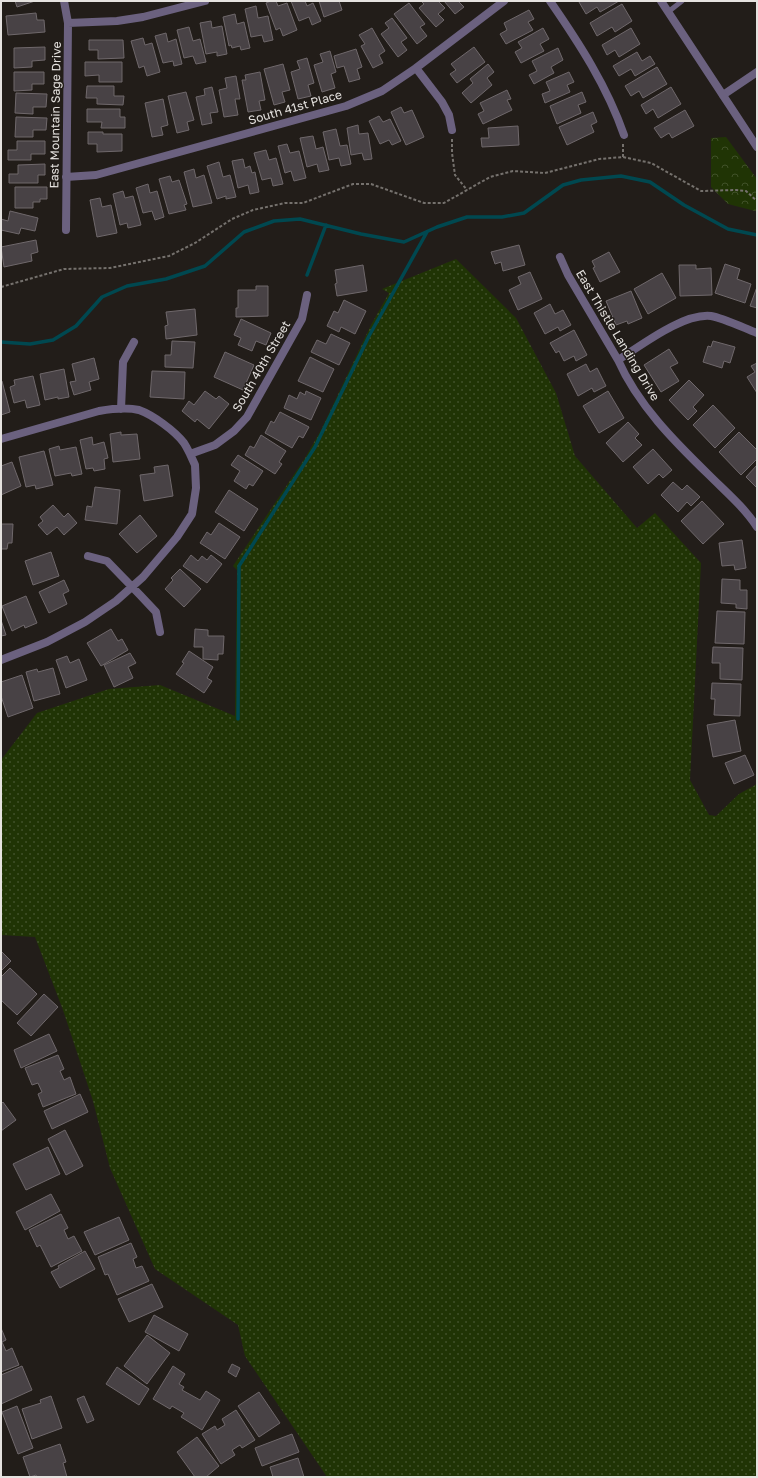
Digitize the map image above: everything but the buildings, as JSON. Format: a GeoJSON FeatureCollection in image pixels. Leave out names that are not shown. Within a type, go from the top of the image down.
{"type":"FeatureCollection","features":[{"type":"Feature","properties":{"kind":"street","name":"East Mountain Sage Drive"},"geometry":{"type":"LineString","coordinates":[[64,1],[68,23],[66,230]]}},
{"type":"Feature","properties":{"kind":"street"},"geometry":{"type":"LineString","coordinates":[[68,23],[117,21],[143,17],[205,1]]}},
{"type":"Feature","properties":{"kind":"street","name":"South 41st Place"},"geometry":{"type":"LineString","coordinates":[[66,177],[96,175],[346,106],[382,91],[416,68],[504,1]]}},
{"type":"Feature","properties":{"kind":"street"},"geometry":{"type":"LineString","coordinates":[[550,1],[593,68],[611,103],[624,135]]}},
{"type":"Feature","properties":{"kind":"street"},"geometry":{"type":"LineString","coordinates":[[661,1],[757,147]]}},
{"type":"Feature","properties":{"kind":"street"},"geometry":{"type":"LineString","coordinates":[[416,68],[442,102],[449,115],[452,130]]}},
{"type":"Feature","properties":{"kind":"street"},"geometry":{"type":"LineString","coordinates":[[723,95],[757,72]]}},
{"type":"Feature","properties":{"kind":"street","name":"East Thistle Landing Drive"},"geometry":{"type":"LineString","coordinates":[[560,257],[568,275],[645,407],[669,434],[742,507],[757,527]]}},
{"type":"Feature","properties":{"kind":"street","name":"South 40th Street"},"geometry":{"type":"LineString","coordinates":[[190,454],[215,445],[234,431],[247,417],[302,319],[307,295]]}},
{"type":"Feature","properties":{"kind":"street"},"geometry":{"type":"LineString","coordinates":[[618,360],[674,326],[692,318],[711,316],[757,333]]}},
{"type":"Feature","properties":{"kind":"street"},"geometry":{"type":"LineString","coordinates":[[121,409],[123,362],[134,342]]}},
{"type":"Feature","properties":{"kind":"street"},"geometry":{"type":"LineString","coordinates":[[1,439],[99,411],[121,409],[139,410],[158,420],[175,433],[184,443],[195,465],[196,488],[192,514],[177,537],[143,577],[132,587],[116,601],[85,622],[47,642],[1,660]]}},
{"type":"Feature","properties":{"kind":"street"},"geometry":{"type":"LineString","coordinates":[[88,556],[107,561],[156,612],[160,632]]}},
{"type":"Feature","properties":{"kind":"lane"},"geometry":{"type":"LineString","coordinates":[[668,12],[682,1]]}},
{"type":"Feature","properties":{"kind":"path"},"geometry":{"type":"LineString","coordinates":[[452,130],[452,153],[455,175],[467,190]]}},
{"type":"Feature","properties":{"kind":"path"},"geometry":{"type":"LineString","coordinates":[[623,157],[624,135]]}},
{"type":"Feature","properties":{"kind":"path"},"geometry":{"type":"LineString","coordinates":[[1,287],[64,269],[110,268],[169,256],[195,243],[232,219],[253,210],[285,203],[303,203],[353,184],[371,184],[424,203],[444,203],[490,177],[513,171],[545,173],[599,159],[623,157],[651,163],[701,191],[746,191],[757,201]]}},
{"type":"Feature","properties":{"kind":"green space"},"geometry":{"type":"Polygon","coordinates":[[[726,137],[757,179],[757,210],[755,211],[728,204],[711,187],[711,138],[726,137]]]}},
{"type":"Feature","properties":{"kind":"green space"},"geometry":{"type":"Polygon","coordinates":[[[456,259],[516,318],[556,393],[575,456],[637,528],[655,513],[701,563],[690,780],[709,815],[716,816],[739,794],[757,784],[757,1477],[327,1477],[245,1356],[238,1325],[155,1269],[110,1168],[93,1101],[63,1010],[35,937],[1,935],[1,760],[37,713],[109,689],[160,685],[235,716],[237,570],[233,566],[305,458],[321,430],[371,325],[389,293],[382,289],[456,259]]]}},
{"type":"Feature","properties":{"kind":"waterway"},"geometry":{"type":"LineString","coordinates":[[1,342],[30,344],[53,340],[76,326],[102,297],[127,286],[166,279],[205,266],[244,232],[274,221],[300,219],[361,234],[404,242],[437,227],[467,217],[502,217],[524,213],[563,185],[581,180],[621,176],[650,182],[684,205],[728,229],[757,235]]}},
{"type":"Feature","properties":{"kind":"waterway"},"geometry":{"type":"LineString","coordinates":[[307,275],[326,225]]}},
{"type":"Feature","properties":{"kind":"waterway"},"geometry":{"type":"LineString","coordinates":[[238,719],[239,566],[315,447],[369,336],[427,232]]}}]}
